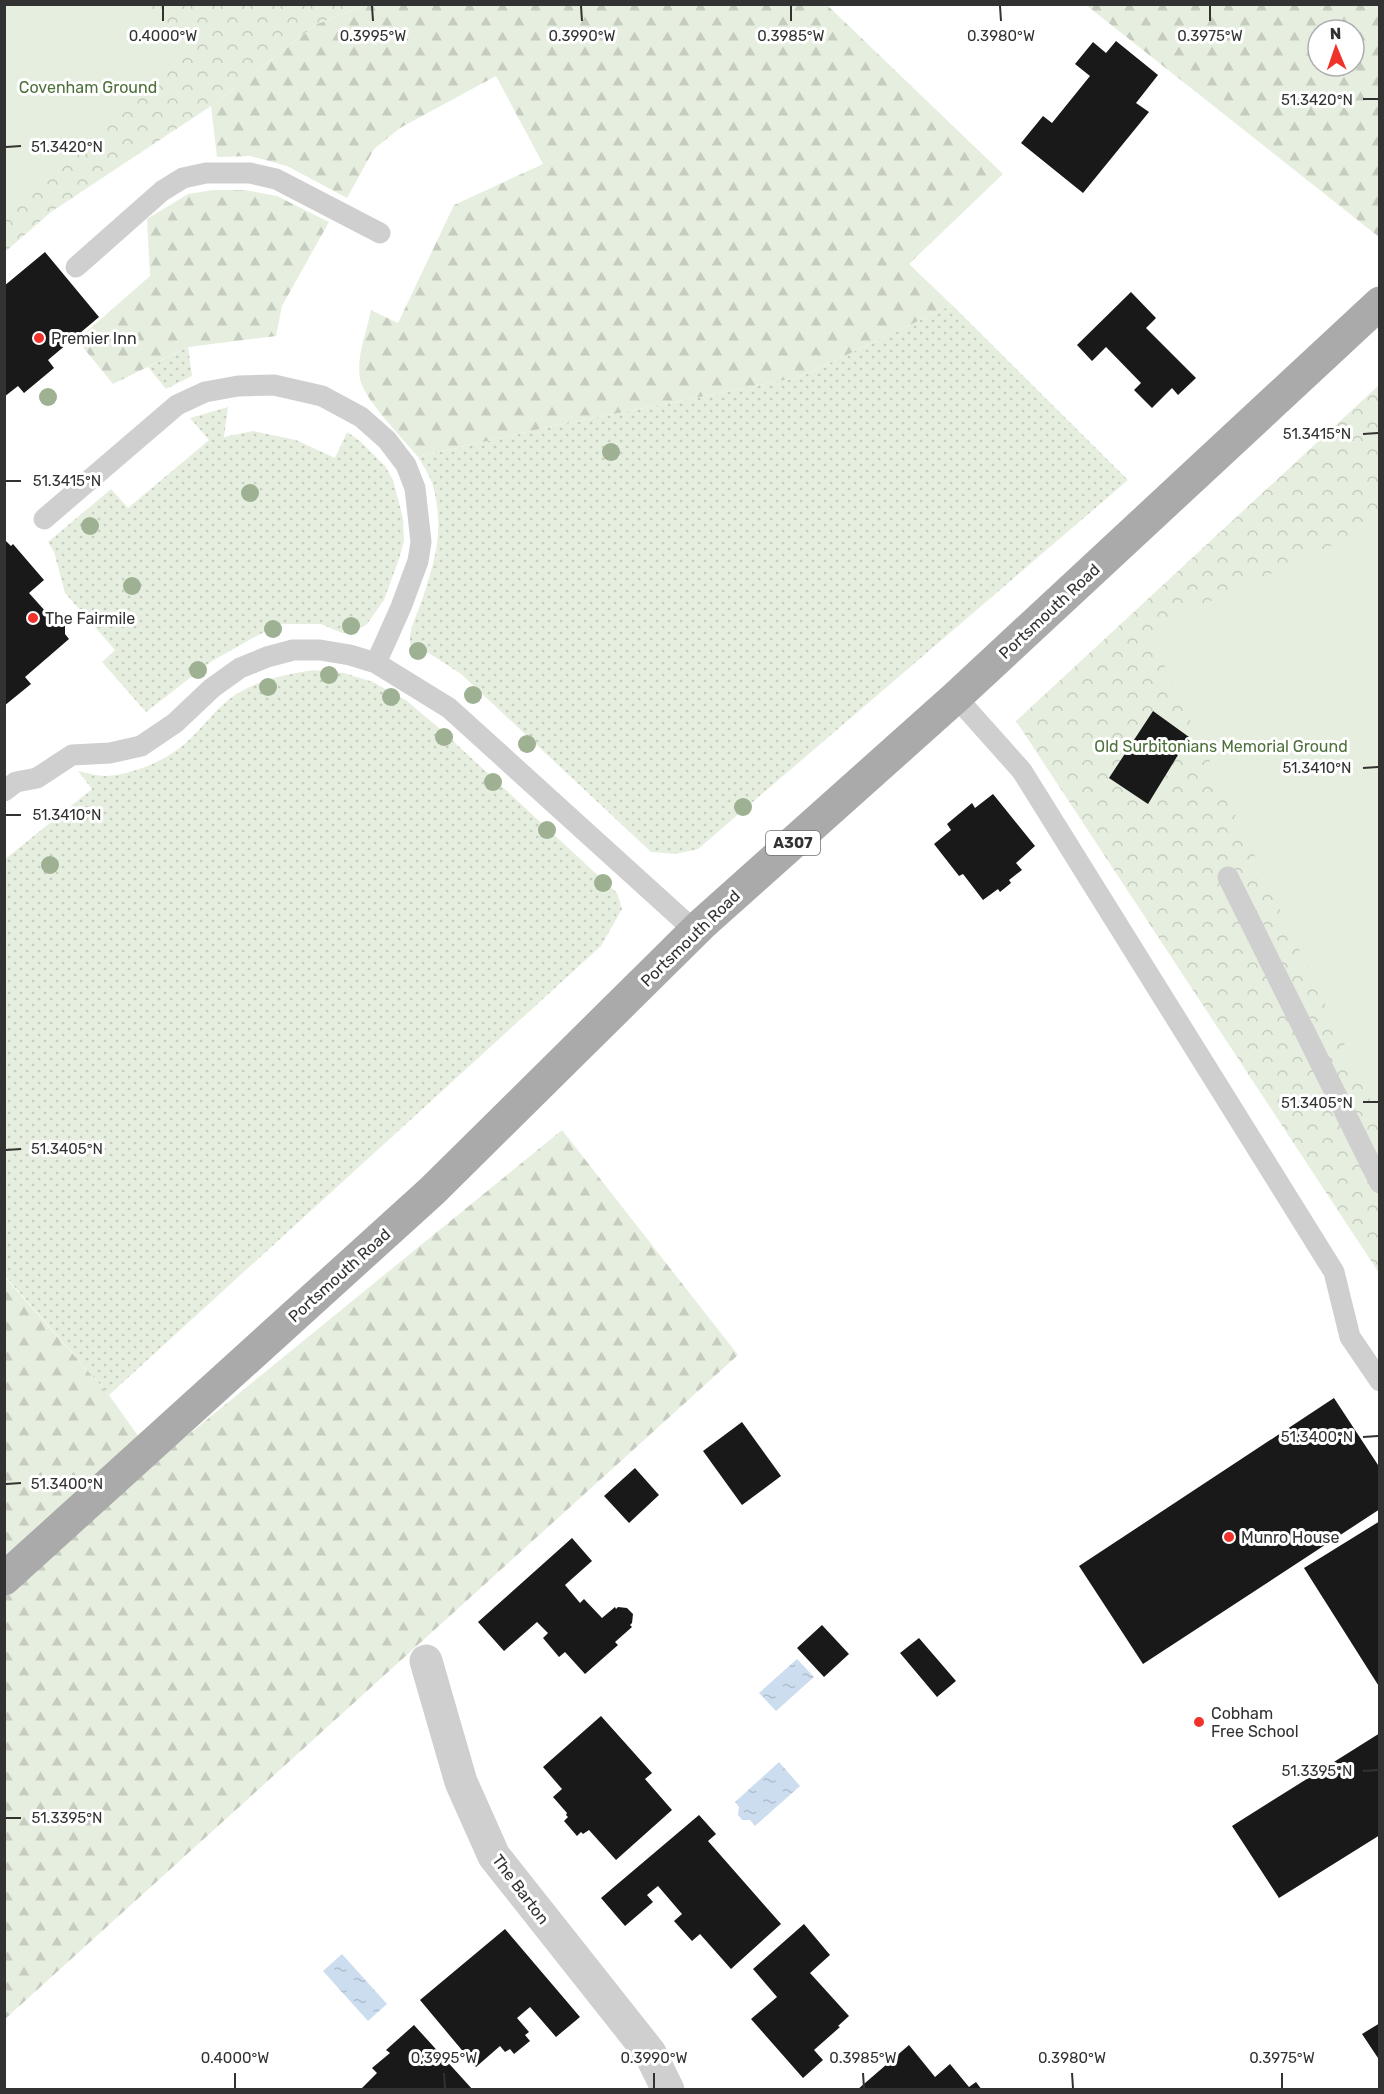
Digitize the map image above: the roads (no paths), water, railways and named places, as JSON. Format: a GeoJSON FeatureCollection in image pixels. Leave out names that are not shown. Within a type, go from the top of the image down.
{"type":"FeatureCollection","features":[{"type":"Feature","properties":{"kind":"main road","name":"Portsmouth Road"},"geometry":{"type":"LineString","coordinates":[[4,1579],[432,1191],[695,931],[956,697],[1380,303]]}},
{"type":"Feature","properties":{"kind":"street","name":"The Barton"},"geometry":{"type":"LineString","coordinates":[[426,1660],[461,1782],[494,1856],[650,2053],[668,2090]]}},
{"type":"Feature","properties":{"kind":"lane"},"geometry":{"type":"LineString","coordinates":[[76,267],[162,191],[183,178],[206,173],[250,173],[276,179],[380,233]]}},
{"type":"Feature","properties":{"kind":"lane"},"geometry":{"type":"LineString","coordinates":[[44,519],[177,405],[206,392],[238,386],[274,385],[322,396],[361,417],[387,440],[406,465],[415,488],[421,542],[418,561],[376,663]]}},
{"type":"Feature","properties":{"kind":"lane"},"geometry":{"type":"LineString","coordinates":[[4,791],[16,782],[37,778],[72,755],[110,753],[141,746],[175,723],[221,681],[240,668],[267,657],[293,650],[320,650],[350,655],[376,663],[449,708],[695,931]]}},
{"type":"Feature","properties":{"kind":"lane"},"geometry":{"type":"LineString","coordinates":[[956,697],[1022,771],[1328,1262],[1334,1272],[1350,1337],[1380,1381]]}},
{"type":"Feature","properties":{"kind":"lane"},"geometry":{"type":"LineString","coordinates":[[1228,877],[1380,1183]]}},
{"type":"Feature","properties":{"kind":"water"},"geometry":{"type":"Polygon","coordinates":[[[797,1659],[814,1677],[776,1711],[759,1693],[797,1659]]]}},
{"type":"Feature","properties":{"kind":"water"},"geometry":{"type":"Polygon","coordinates":[[[779,1762],[800,1786],[755,1826],[750,1820],[742,1820],[738,1815],[739,1807],[735,1802],[779,1762]]]}},
{"type":"Feature","properties":{"kind":"water"},"geometry":{"type":"Polygon","coordinates":[[[342,1954],[387,2004],[368,2021],[323,1971],[342,1954]]]}},
{"type":"Feature","properties":{"kind":"place","name":"Premier Inn"},"geometry":{"type":"Point","coordinates":[39,338]}},
{"type":"Feature","properties":{"kind":"place","name":"The Fairmile"},"geometry":{"type":"Point","coordinates":[33,618]}},
{"type":"Feature","properties":{"kind":"place","name":"Munro House"},"geometry":{"type":"Point","coordinates":[1229,1537]}},
{"type":"Feature","properties":{"kind":"place","name":"Cobham Free School"},"geometry":{"type":"Point","coordinates":[1199,1722]}},
{"type":"Feature","properties":{"kind":"park label","name":"Covenham Ground"},"geometry":{"type":"Point","coordinates":[88,87]}},
{"type":"Feature","properties":{"kind":"park label","name":"Old Surbitonians Memorial Ground"},"geometry":{"type":"Point","coordinates":[1221,746]}}]}
